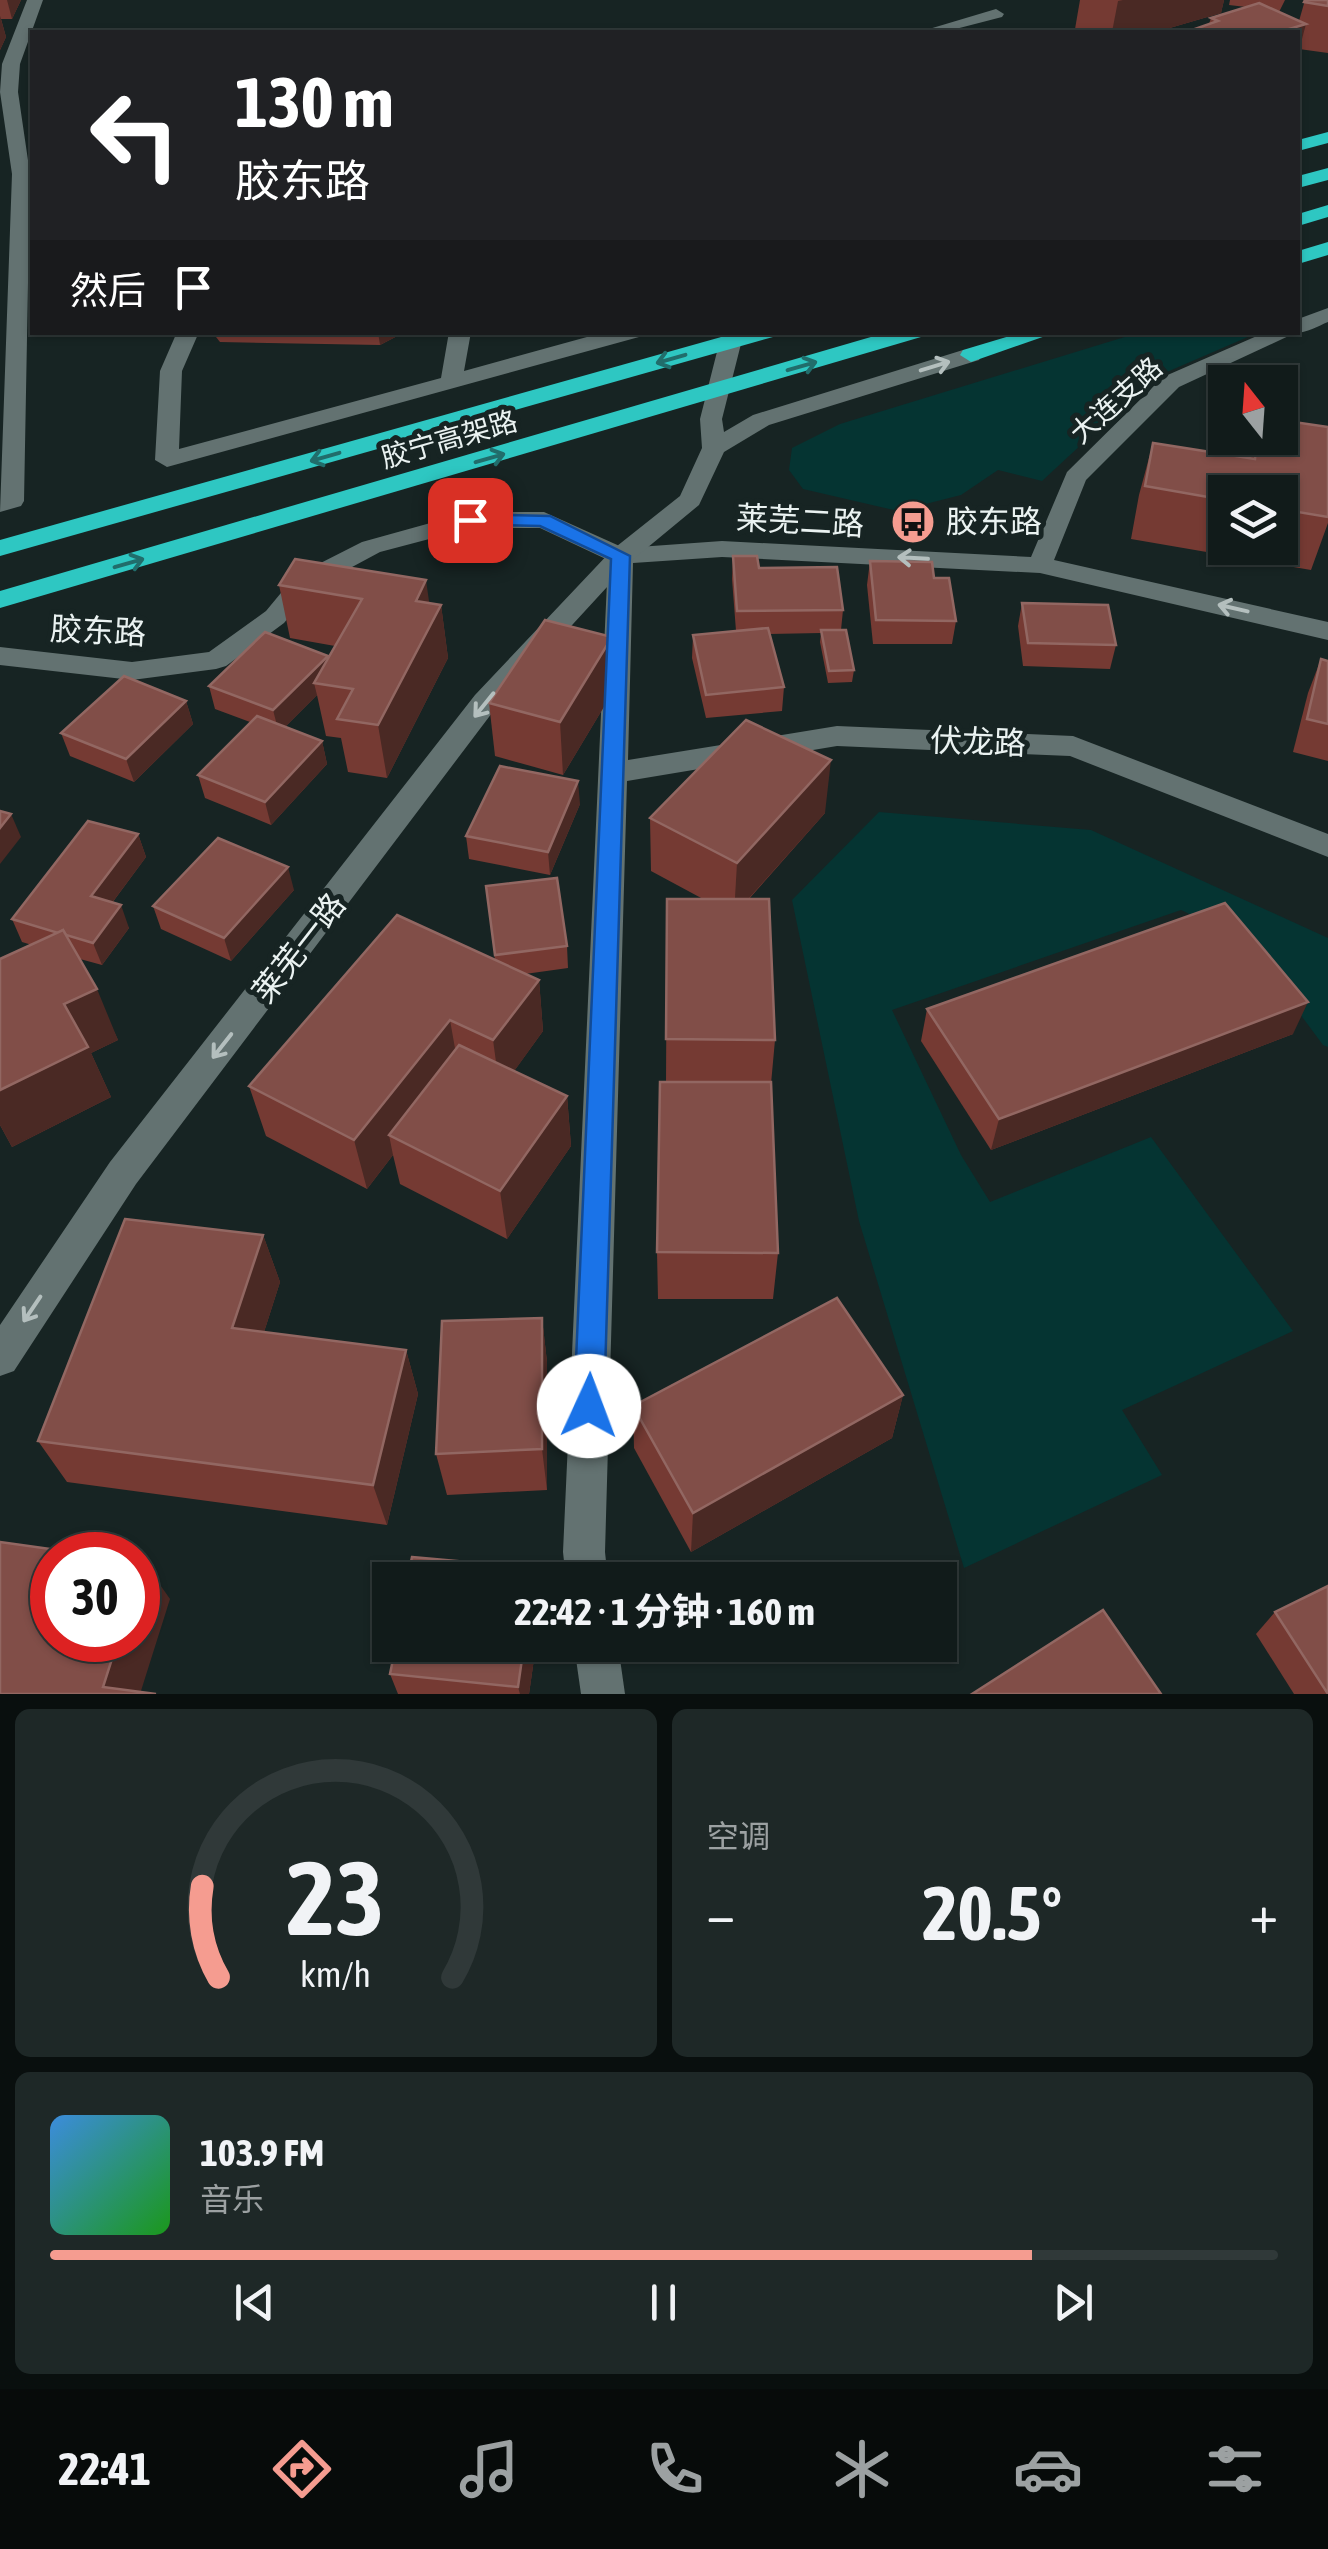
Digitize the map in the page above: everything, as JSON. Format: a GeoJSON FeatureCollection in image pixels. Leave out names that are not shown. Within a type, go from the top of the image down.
{"type":"FeatureCollection","features":[{"type":"Feature","properties":{"kind":"highway"},"geometry":{"type":"LineString","coordinates":[[1300,145],[1328,137]]}},
{"type":"Feature","properties":{"kind":"highway"},"geometry":{"type":"LineString","coordinates":[[1300,181],[1328,174]]}},
{"type":"Feature","properties":{"kind":"highway"},"geometry":{"type":"LineString","coordinates":[[1300,219],[1328,211]]}},
{"type":"Feature","properties":{"kind":"highway"},"geometry":{"type":"LineString","coordinates":[[1300,257],[1328,248]]}},
{"type":"Feature","properties":{"kind":"highway","name":"胶宁高架路"},"geometry":{"type":"LineString","coordinates":[[0,548],[754,335]]}},
{"type":"Feature","properties":{"kind":"highway","name":"胶宁高架路"},"geometry":{"type":"LineString","coordinates":[[3,599],[904,335]]}},
{"type":"Feature","properties":{"kind":"highway"},"geometry":{"type":"LineString","coordinates":[[971,355],[1036,335]]}},
{"type":"Feature","properties":{"kind":"street"},"geometry":{"type":"LineString","coordinates":[[6,503],[21,174],[9,92],[11,64],[35,0]]}},
{"type":"Feature","properties":{"kind":"street"},"geometry":{"type":"LineString","coordinates":[[935,30],[996,14]]}},
{"type":"Feature","properties":{"kind":"street"},"geometry":{"type":"LineString","coordinates":[[9,92],[30,92]]}},
{"type":"Feature","properties":{"kind":"street"},"geometry":{"type":"LineString","coordinates":[[1300,326],[1328,314]]}},
{"type":"Feature","properties":{"kind":"street"},"geometry":{"type":"LineString","coordinates":[[187,335],[171,371],[167,460],[619,335]]}},
{"type":"Feature","properties":{"kind":"street"},"geometry":{"type":"LineString","coordinates":[[452,382],[460,335]]}},
{"type":"Feature","properties":{"kind":"street"},"geometry":{"type":"LineString","coordinates":[[731,335],[711,419],[714,448],[761,420],[971,355]]}},
{"type":"Feature","properties":{"kind":"street","name":"大连支路"},"geometry":{"type":"LineString","coordinates":[[1040,564],[1075,477],[1171,382],[1278,335]]}},
{"type":"Feature","properties":{"kind":"street","name":"莱芜一路"},"geometry":{"type":"LineString","coordinates":[[0,1358],[123,1172],[398,821],[485,702],[621,556],[690,500],[714,448]]}},
{"type":"Feature","properties":{"kind":"street","name":"胶东路"},"geometry":{"type":"LineString","coordinates":[[0,656],[132,670],[216,660],[275,617],[304,582],[371,547],[470,520],[544,520],[621,556]]}},
{"type":"Feature","properties":{"kind":"street","name":"莱芜二路"},"geometry":{"type":"LineString","coordinates":[[621,556],[722,550],[1040,564],[1328,631]]}},
{"type":"Feature","properties":{"kind":"street"},"geometry":{"type":"LineString","coordinates":[[585,1562],[621,556]]}},
{"type":"Feature","properties":{"kind":"street","name":"伏龙路"},"geometry":{"type":"LineString","coordinates":[[611,772],[837,736],[1073,746],[1328,846]]}},
{"type":"Feature","properties":{"kind":"street"},"geometry":{"type":"LineString","coordinates":[[598,1662],[603,1694]]}},
{"type":"Feature","properties":{"kind":"shaded area"},"geometry":{"type":"Polygon","coordinates":[[[1131,335],[1252,335],[1153,378],[1042,481],[998,470],[961,495],[898,511],[803,489],[789,470],[792,448],[840,424],[1131,335]]]}},
{"type":"Feature","properties":{"kind":"shaded area"},"geometry":{"type":"Polygon","coordinates":[[[879,812],[1091,830],[1328,938],[1328,1047],[1245,940],[1181,910],[892,1010],[961,1155],[990,1202],[1151,1137],[1293,1331],[1122,1410],[1162,1475],[964,1568],[859,1221],[792,900],[879,812]]]}},
{"type":"Feature","properties":{"kind":"building"},"geometry":{"type":"Polygon","coordinates":[[[1328,0],[1328,6],[1304,2],[1328,0]]]}},
{"type":"Feature","properties":{"kind":"building"},"geometry":{"type":"Polygon","coordinates":[[[1259,3],[1306,24],[1286,30],[1192,30],[1218,21],[1211,18],[1259,3]]]}},
{"type":"Feature","properties":{"kind":"building"},"geometry":{"type":"Polygon","coordinates":[[[1298,423],[1328,427],[1328,517],[1298,512],[1298,475],[1208,475],[1208,497],[1145,486],[1153,443],[1208,452],[1208,455],[1255,459],[1255,455],[1298,455],[1298,423]]]}},
{"type":"Feature","properties":{"kind":"building"},"geometry":{"type":"Polygon","coordinates":[[[733,556],[757,556],[759,568],[837,567],[843,610],[737,611],[733,556]]]}},
{"type":"Feature","properties":{"kind":"building"},"geometry":{"type":"Polygon","coordinates":[[[295,559],[426,580],[416,601],[441,605],[378,725],[337,719],[353,689],[314,683],[362,599],[279,585],[295,559]]]}},
{"type":"Feature","properties":{"kind":"building"},"geometry":{"type":"Polygon","coordinates":[[[870,561],[932,562],[934,578],[949,578],[956,621],[876,620],[870,561]]]}},
{"type":"Feature","properties":{"kind":"building"},"geometry":{"type":"Polygon","coordinates":[[[1022,603],[1108,605],[1116,645],[1028,643],[1022,603]]]}},
{"type":"Feature","properties":{"kind":"building"},"geometry":{"type":"Polygon","coordinates":[[[545,620],[612,637],[560,722],[489,703],[545,620]]]}},
{"type":"Feature","properties":{"kind":"building"},"geometry":{"type":"Polygon","coordinates":[[[768,628],[784,687],[706,695],[693,635],[768,628]]]}},
{"type":"Feature","properties":{"kind":"building"},"geometry":{"type":"Polygon","coordinates":[[[821,630],[846,630],[854,670],[829,671],[821,630]]]}},
{"type":"Feature","properties":{"kind":"building"},"geometry":{"type":"Polygon","coordinates":[[[265,632],[328,656],[273,710],[209,686],[265,632]]]}},
{"type":"Feature","properties":{"kind":"building"},"geometry":{"type":"Polygon","coordinates":[[[1321,659],[1328,661],[1328,724],[1307,719],[1321,659]]]}},
{"type":"Feature","properties":{"kind":"building"},"geometry":{"type":"Polygon","coordinates":[[[124,676],[186,701],[126,759],[61,733],[124,676]]]}},
{"type":"Feature","properties":{"kind":"building"},"geometry":{"type":"Polygon","coordinates":[[[257,716],[322,741],[265,802],[198,775],[257,716]]]}},
{"type":"Feature","properties":{"kind":"building"},"geometry":{"type":"Polygon","coordinates":[[[746,720],[831,760],[737,863],[650,818],[746,720]]]}},
{"type":"Feature","properties":{"kind":"building"},"geometry":{"type":"Polygon","coordinates":[[[500,766],[578,781],[548,852],[466,836],[500,766]]]}},
{"type":"Feature","properties":{"kind":"building"},"geometry":{"type":"Polygon","coordinates":[[[0,811],[11,814],[0,828],[0,811]]]}},
{"type":"Feature","properties":{"kind":"building"},"geometry":{"type":"Polygon","coordinates":[[[88,821],[138,834],[91,896],[121,905],[93,943],[66,935],[63,930],[58,933],[12,919],[88,821]]]}},
{"type":"Feature","properties":{"kind":"building"},"geometry":{"type":"Polygon","coordinates":[[[218,838],[288,867],[224,938],[153,906],[218,838]]]}},
{"type":"Feature","properties":{"kind":"building"},"geometry":{"type":"Polygon","coordinates":[[[557,878],[567,946],[495,955],[486,886],[557,878]]]}},
{"type":"Feature","properties":{"kind":"building"},"geometry":{"type":"Polygon","coordinates":[[[667,899],[769,899],[775,1040],[666,1039],[667,899]]]}},
{"type":"Feature","properties":{"kind":"building"},"geometry":{"type":"Polygon","coordinates":[[[1225,903],[1308,1002],[999,1119],[927,1009],[1225,903]]]}},
{"type":"Feature","properties":{"kind":"building"},"geometry":{"type":"Polygon","coordinates":[[[397,915],[539,980],[493,1040],[450,1020],[354,1140],[249,1086],[397,915]]]}},
{"type":"Feature","properties":{"kind":"building"},"geometry":{"type":"Polygon","coordinates":[[[63,930],[97,989],[64,1004],[88,1047],[0,1090],[0,959],[63,930]]]}},
{"type":"Feature","properties":{"kind":"building"},"geometry":{"type":"Polygon","coordinates":[[[459,1045],[567,1096],[500,1191],[389,1135],[459,1045]]]}},
{"type":"Feature","properties":{"kind":"building"},"geometry":{"type":"Polygon","coordinates":[[[660,1082],[771,1082],[778,1253],[657,1252],[660,1082]]]}},
{"type":"Feature","properties":{"kind":"building"},"geometry":{"type":"Polygon","coordinates":[[[125,1219],[263,1235],[232,1328],[406,1350],[373,1485],[38,1441],[125,1219]]]}},
{"type":"Feature","properties":{"kind":"building"},"geometry":{"type":"Polygon","coordinates":[[[837,1298],[903,1395],[693,1513],[633,1406],[837,1298]]]}},
{"type":"Feature","properties":{"kind":"building"},"geometry":{"type":"Polygon","coordinates":[[[542,1318],[542,1449],[436,1454],[442,1321],[542,1318]]]}},
{"type":"Feature","properties":{"kind":"building"},"geometry":{"type":"Polygon","coordinates":[[[0,1542],[30,1546],[30,1662],[111,1662],[103,1687],[156,1694],[0,1694],[0,1542]]]}},
{"type":"Feature","properties":{"kind":"building"},"geometry":{"type":"Polygon","coordinates":[[[412,1557],[468,1562],[411,1562],[412,1557]]]}},
{"type":"Feature","properties":{"kind":"building"},"geometry":{"type":"Polygon","coordinates":[[[1328,1586],[1328,1694],[1275,1612],[1328,1586]]]}},
{"type":"Feature","properties":{"kind":"building"},"geometry":{"type":"Polygon","coordinates":[[[1103,1610],[1161,1694],[972,1694],[1103,1610]]]}},
{"type":"Feature","properties":{"kind":"building"},"geometry":{"type":"Polygon","coordinates":[[[392,1662],[522,1662],[518,1687],[390,1674],[392,1662]]]}},
{"type":"Feature","properties":{"kind":"place","name":"胶东路"},"geometry":{"type":"Point","coordinates":[913,522]}},
{"type":"Feature","properties":{"kind":"route"},"geometry":{"type":"LineString","coordinates":[[470,520],[544,520],[621,556],[589,1406]]}}]}
